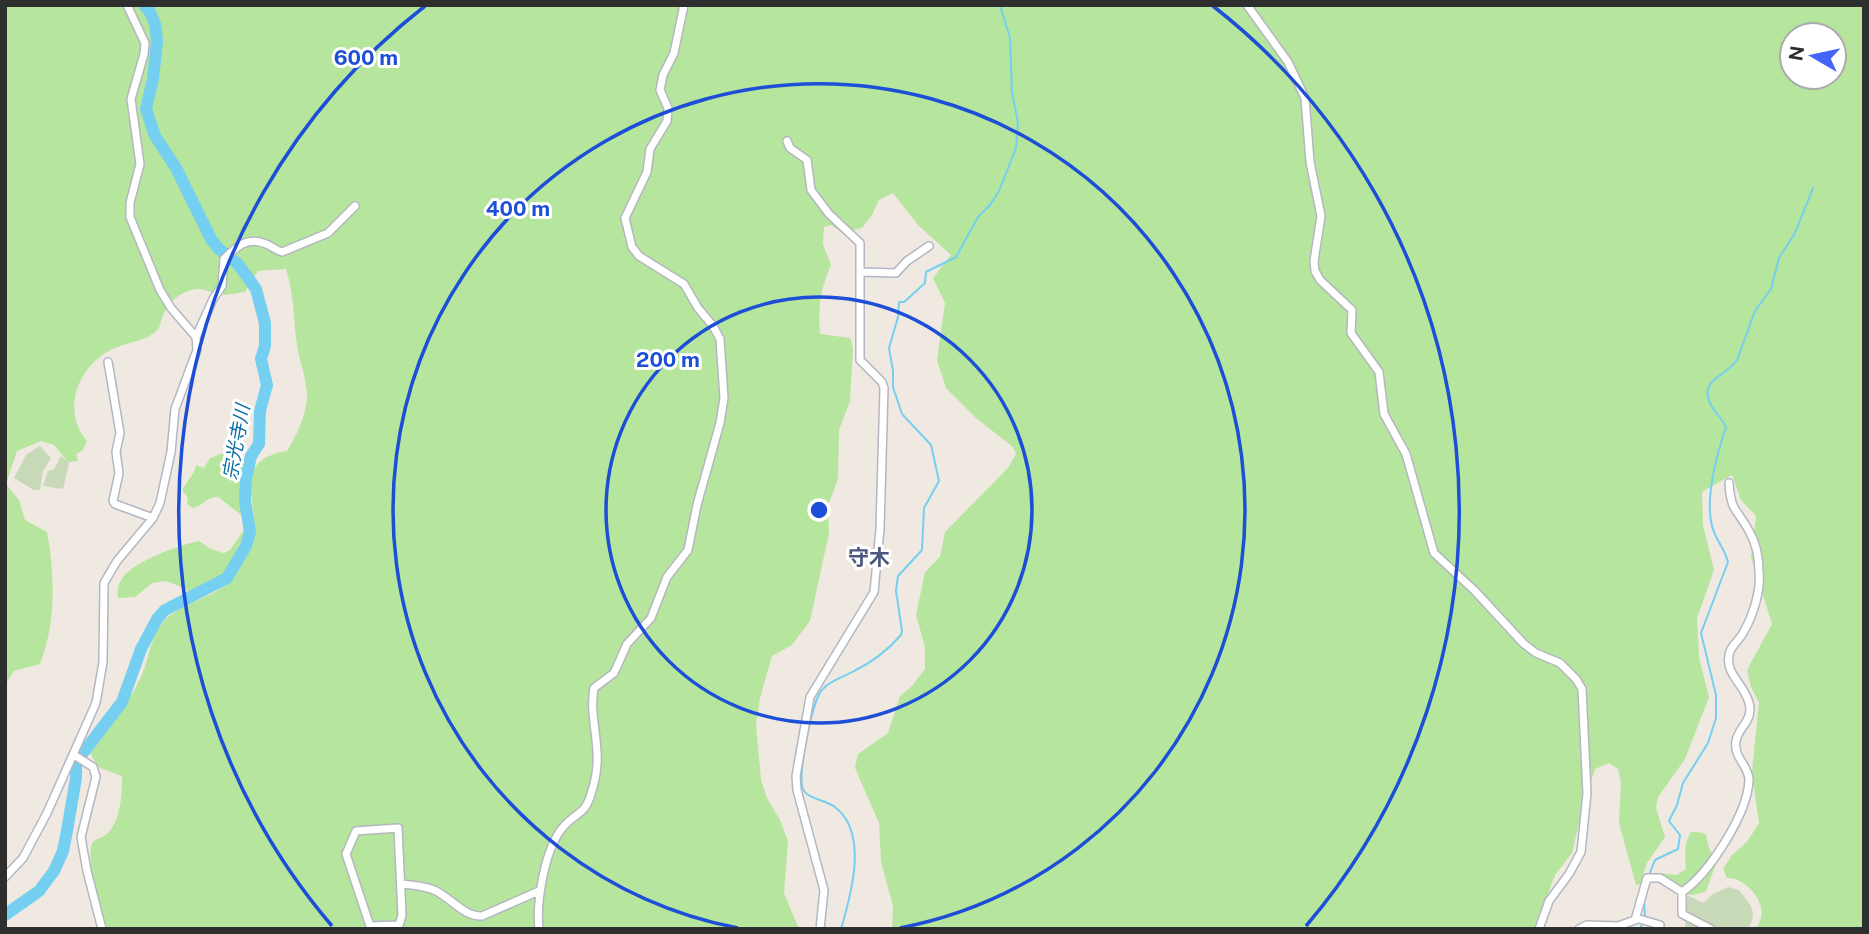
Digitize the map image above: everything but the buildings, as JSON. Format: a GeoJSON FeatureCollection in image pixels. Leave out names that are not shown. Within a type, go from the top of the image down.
{"type":"FeatureCollection","features":[{"type":"Feature","properties":{"kind":"street"},"geometry":{"type":"LineString","coordinates":[[127,5],[145,43],[145,54],[131,99],[140,164],[130,203],[130,217],[165,299],[196,337]]}},
{"type":"Feature","properties":{"kind":"street"},"geometry":{"type":"LineString","coordinates":[[538,929],[539,891],[554,844],[564,826],[585,810],[591,794],[598,754],[591,705],[594,688],[614,673],[626,644],[651,618],[667,576],[688,550],[724,398],[720,339],[713,326],[698,308],[684,284],[639,257],[632,247],[625,218],[647,172],[650,149],[667,121],[668,108],[660,90],[663,75],[674,53],[684,5]]}},
{"type":"Feature","properties":{"kind":"street"},"geometry":{"type":"LineString","coordinates":[[1247,5],[1288,62],[1305,98],[1310,162],[1321,216],[1315,271],[1320,280],[1352,310],[1351,333],[1379,372],[1384,414],[1406,454],[1432,550],[1524,644],[1536,653],[1560,663],[1582,689],[1587,793],[1581,852],[1549,901],[1539,929]]}},
{"type":"Feature","properties":{"kind":"street"},"geometry":{"type":"LineString","coordinates":[[787,141],[790,148],[807,160],[811,190],[829,214],[860,243],[861,362],[882,382],[884,388],[878,564],[872,597],[810,697],[798,767],[797,790],[824,890],[820,929]]}},
{"type":"Feature","properties":{"kind":"street"},"geometry":{"type":"LineString","coordinates":[[5,877],[23,858],[79,757],[101,687],[104,583],[117,561],[153,518],[165,483],[175,409],[197,350],[196,337],[213,299],[222,286],[224,259],[239,245],[251,241],[267,244],[282,252],[328,233],[355,206]]}},
{"type":"Feature","properties":{"kind":"street"},"geometry":{"type":"LineString","coordinates":[[861,272],[896,273],[907,261],[929,246]]}},
{"type":"Feature","properties":{"kind":"street"},"geometry":{"type":"LineString","coordinates":[[108,362],[120,433],[116,452],[119,473],[113,501],[153,518]]}},
{"type":"Feature","properties":{"kind":"street"},"geometry":{"type":"LineString","coordinates":[[1682,892],[1694,883],[1734,826],[1746,796],[1749,777],[1735,751],[1736,737],[1745,726],[1749,714],[1749,702],[1728,665],[1729,652],[1743,633],[1754,607],[1760,575],[1757,549],[1748,530],[1734,512],[1729,483]]}},
{"type":"Feature","properties":{"kind":"street"},"geometry":{"type":"LineString","coordinates":[[79,757],[93,767],[96,777],[82,837],[87,871],[102,929]]}},
{"type":"Feature","properties":{"kind":"street"},"geometry":{"type":"LineString","coordinates":[[398,828],[401,884],[402,915],[399,925],[370,926],[346,854],[356,831],[398,828]]}},
{"type":"Feature","properties":{"kind":"street"},"geometry":{"type":"LineString","coordinates":[[1641,920],[1643,886],[1649,877],[1660,878],[1682,892]]}},
{"type":"Feature","properties":{"kind":"street"},"geometry":{"type":"LineString","coordinates":[[401,884],[422,886],[436,891],[474,916],[482,916],[539,891]]}},
{"type":"Feature","properties":{"kind":"street"},"geometry":{"type":"LineString","coordinates":[[1682,892],[1682,914],[1711,929]]}},
{"type":"Feature","properties":{"kind":"street"},"geometry":{"type":"LineString","coordinates":[[1579,929],[1587,925],[1618,926],[1641,920],[1660,925],[1659,929]]}},
{"type":"Feature","properties":{"kind":"green space"},"geometry":{"type":"Polygon","coordinates":[[[5,5],[1864,5],[1864,929],[1756,929],[1762,911],[1757,897],[1747,885],[1727,878],[1723,869],[1732,855],[1747,842],[1759,823],[1752,772],[1759,702],[1751,687],[1747,670],[1772,624],[1751,557],[1756,516],[1741,500],[1732,475],[1702,492],[1703,525],[1714,570],[1697,618],[1699,658],[1709,697],[1685,759],[1658,797],[1656,808],[1665,837],[1647,863],[1640,884],[1636,885],[1619,823],[1621,782],[1618,769],[1609,763],[1595,769],[1572,853],[1555,875],[1535,929],[892,929],[893,906],[881,862],[879,823],[855,768],[858,754],[888,733],[900,696],[925,669],[925,647],[916,615],[925,572],[940,557],[945,532],[1008,468],[1016,454],[1013,447],[976,418],[946,388],[937,360],[945,303],[933,278],[951,255],[918,225],[893,193],[879,200],[862,228],[841,232],[831,225],[824,227],[823,244],[831,265],[821,299],[820,334],[850,338],[853,348],[850,401],[839,430],[838,479],[828,506],[829,533],[810,621],[792,645],[772,656],[760,698],[756,725],[761,780],[788,841],[784,893],[799,929],[105,929],[94,884],[91,849],[93,842],[112,828],[118,815],[122,776],[98,767],[89,751],[128,701],[142,674],[160,626],[178,610],[221,588],[238,571],[248,552],[252,536],[251,480],[254,471],[259,462],[287,451],[300,427],[307,394],[286,269],[258,271],[245,292],[221,295],[196,289],[183,293],[169,305],[155,332],[115,348],[92,364],[77,388],[75,416],[87,441],[83,450],[76,454],[78,461],[68,462],[54,445],[41,441],[17,451],[6,484],[19,500],[25,520],[47,532],[52,564],[52,598],[49,632],[40,664],[14,671],[5,685],[5,5]]]}},
{"type":"Feature","properties":{"kind":"green space"},"geometry":{"type":"Polygon","coordinates":[[[40,446],[51,458],[43,471],[40,490],[34,490],[14,478],[26,455],[40,446]]]}},
{"type":"Feature","properties":{"kind":"green space"},"geometry":{"type":"Polygon","coordinates":[[[232,450],[234,464],[245,464],[247,467],[242,499],[244,517],[218,497],[193,508],[187,504],[188,498],[182,490],[196,465],[204,468],[210,458],[232,450]]]}},
{"type":"Feature","properties":{"kind":"green space"},"geometry":{"type":"Polygon","coordinates":[[[61,456],[69,463],[63,489],[43,486],[48,471],[54,469],[61,456]]]}},
{"type":"Feature","properties":{"kind":"green space"},"geometry":{"type":"Polygon","coordinates":[[[244,530],[246,533],[222,578],[191,594],[166,581],[152,583],[135,597],[118,598],[120,582],[137,565],[199,541],[223,553],[230,550],[244,530]]]}},
{"type":"Feature","properties":{"kind":"green space"},"geometry":{"type":"Polygon","coordinates":[[[1691,832],[1706,835],[1710,850],[1717,861],[1706,891],[1687,895],[1674,892],[1659,881],[1660,873],[1677,875],[1686,869],[1686,845],[1691,832]]]}},
{"type":"Feature","properties":{"kind":"green space"},"geometry":{"type":"Polygon","coordinates":[[[1728,887],[1739,890],[1752,908],[1753,917],[1748,929],[1685,929],[1686,898],[1689,896],[1703,903],[1713,894],[1728,887]]]}},
{"type":"Feature","properties":{"kind":"waterway","name":"宗光寺川"},"geometry":{"type":"LineString","coordinates":[[5,915],[39,891],[54,871],[63,851],[76,778],[76,762],[122,702],[141,649],[157,619],[165,610],[227,578],[246,546],[250,532],[245,501],[246,479],[251,456],[259,444],[260,411],[267,385],[261,359],[265,346],[265,323],[256,289],[238,264],[211,239],[176,168],[155,136],[146,109],[157,42],[155,24],[144,5]]}},
{"type":"Feature","properties":{"kind":"waterway"},"geometry":{"type":"LineString","coordinates":[[841,929],[855,865],[852,832],[835,807],[808,795],[803,789],[802,769],[806,738],[822,690],[833,681],[874,660],[901,635],[896,591],[898,576],[922,550],[924,508],[939,481],[931,445],[902,414],[893,387],[889,348],[898,317],[899,302],[904,302],[925,283],[926,272],[956,257],[978,217],[999,191],[1016,148],[1018,123],[1012,92],[1010,38],[1000,5]]}},
{"type":"Feature","properties":{"kind":"waterway"},"geometry":{"type":"LineString","coordinates":[[1649,875],[1655,860],[1678,849],[1680,835],[1669,821],[1683,783],[1708,743],[1716,718],[1716,695],[1701,633],[1728,562],[1713,531],[1710,515],[1711,489],[1726,427],[1710,403],[1708,388],[1737,360],[1755,311],[1771,289],[1779,258],[1795,233],[1813,188]]}},
{"type":"Feature","properties":{"kind":"waterway"},"geometry":{"type":"LineString","coordinates":[[1644,901],[1645,916]]}},
{"type":"Feature","properties":{"kind":"waterway"},"geometry":{"type":"LineString","coordinates":[[1640,929],[1643,922]]}},
{"type":"Feature","properties":{"kind":"district","name":"守木"},"geometry":{"type":"Point","coordinates":[869,557]}}]}
